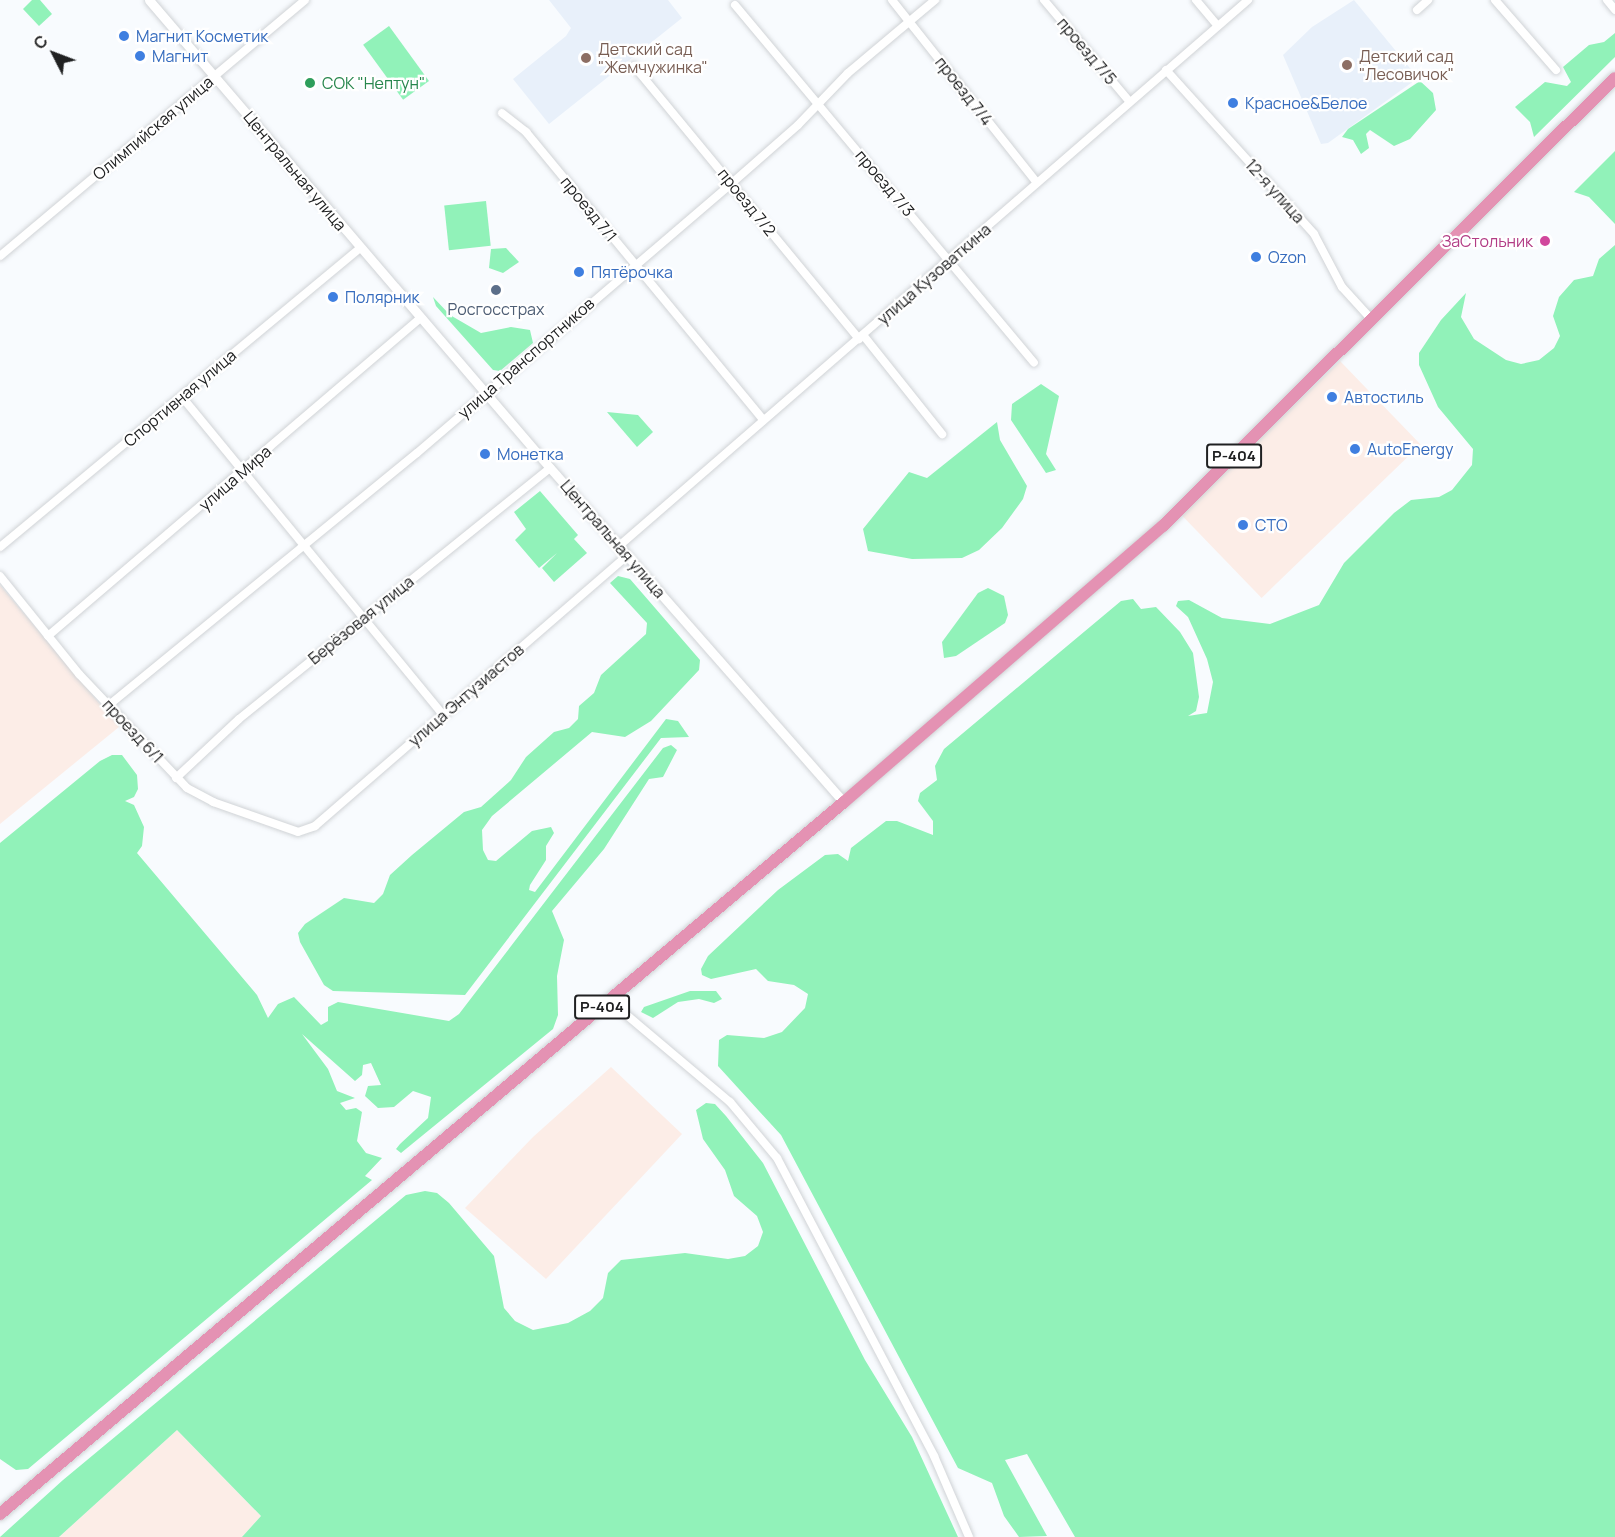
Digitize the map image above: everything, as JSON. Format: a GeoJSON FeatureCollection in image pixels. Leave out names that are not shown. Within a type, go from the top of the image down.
{"type":"FeatureCollection","features":[{"type":"Feature","properties":{"kind":"highway","name":"Р-404"},"geometry":{"type":"LineString","coordinates":[[0,1514],[844,802],[1163,526],[1615,78]]}},
{"type":"Feature","properties":{"kind":"street","name":"Центральная улица"},"geometry":{"type":"LineString","coordinates":[[149,0],[420,318],[844,802]]}},
{"type":"Feature","properties":{"kind":"street","name":"Олимпийская улица"},"geometry":{"type":"LineString","coordinates":[[0,256],[305,0]]}},
{"type":"Feature","properties":{"kind":"street","name":"проезд 7/4"},"geometry":{"type":"LineString","coordinates":[[892,0],[1037,183]]}},
{"type":"Feature","properties":{"kind":"street","name":"улица Транспортников"},"geometry":{"type":"LineString","coordinates":[[109,705],[303,549],[486,393],[634,264],[732,183],[819,105],[848,73],[935,0]]}},
{"type":"Feature","properties":{"kind":"street","name":"проезд 7/5"},"geometry":{"type":"LineString","coordinates":[[1044,0],[1129,101]]}},
{"type":"Feature","properties":{"kind":"street"},"geometry":{"type":"LineString","coordinates":[[1196,0],[1217,25]]}},
{"type":"Feature","properties":{"kind":"street","name":"улица Кузоваткина"},"geometry":{"type":"LineString","coordinates":[[619,546],[1248,0]]}},
{"type":"Feature","properties":{"kind":"street"},"geometry":{"type":"LineString","coordinates":[[1417,10],[1428,0]]}},
{"type":"Feature","properties":{"kind":"street"},"geometry":{"type":"LineString","coordinates":[[1495,0],[1556,70]]}},
{"type":"Feature","properties":{"kind":"street"},"geometry":{"type":"LineString","coordinates":[[1607,0],[1615,9]]}},
{"type":"Feature","properties":{"kind":"street","name":"проезд 7/3"},"geometry":{"type":"LineString","coordinates":[[735,5],[1034,362]]}},
{"type":"Feature","properties":{"kind":"street","name":"проезд 7/2"},"geometry":{"type":"LineString","coordinates":[[634,66],[942,434]]}},
{"type":"Feature","properties":{"kind":"street","name":"12-я улица"},"geometry":{"type":"LineString","coordinates":[[1166,70],[1314,234],[1341,287],[1372,320]]}},
{"type":"Feature","properties":{"kind":"street","name":"проезд 7/1"},"geometry":{"type":"LineString","coordinates":[[502,113],[526,132],[763,419]]}},
{"type":"Feature","properties":{"kind":"street","name":"Спортивная улица"},"geometry":{"type":"LineString","coordinates":[[0,547],[360,248]]}},
{"type":"Feature","properties":{"kind":"street","name":"улица Мира"},"geometry":{"type":"LineString","coordinates":[[48,636],[420,318]]}},
{"type":"Feature","properties":{"kind":"street"},"geometry":{"type":"LineString","coordinates":[[182,397],[240,473],[443,715]]}},
{"type":"Feature","properties":{"kind":"street","name":"Берёзовая улица"},"geometry":{"type":"LineString","coordinates":[[176,778],[239,718],[550,468]]}},
{"type":"Feature","properties":{"kind":"street","name":"улица Энтузиастов"},"geometry":{"type":"LineString","coordinates":[[304,832],[627,556]]}},
{"type":"Feature","properties":{"kind":"street","name":"проезд 6/1"},"geometry":{"type":"LineString","coordinates":[[0,576],[48,636],[176,778],[203,798],[304,832]]}},
{"type":"Feature","properties":{"kind":"street"},"geometry":{"type":"LineString","coordinates":[[610,1000],[730,1102],[777,1158],[934,1456],[969,1537]]}},
{"type":"Feature","properties":{"kind":"shaded area","name":"Детский сад \"Жемчужинка\""},"geometry":{"type":"Polygon","coordinates":[[[549,0],[668,0],[682,18],[549,124],[513,79],[566,36],[571,28],[549,0]]]}},
{"type":"Feature","properties":{"kind":"shaded area","name":"Детский сад \"Лесовичок\""},"geometry":{"type":"Polygon","coordinates":[[[1354,0],[1418,78],[1328,143],[1321,144],[1283,55],[1312,27],[1354,0]]]}},
{"type":"Feature","properties":{"kind":"shaded area"},"geometry":{"type":"Polygon","coordinates":[[[1340,361],[1421,444],[1262,598],[1181,515],[1340,361]]]}},
{"type":"Feature","properties":{"kind":"shaded area"},"geometry":{"type":"Polygon","coordinates":[[[0,585],[119,727],[0,824],[0,585]]]}},
{"type":"Feature","properties":{"kind":"shaded area"},"geometry":{"type":"Polygon","coordinates":[[[611,1067],[682,1134],[546,1279],[465,1208],[533,1137],[611,1067]]]}},
{"type":"Feature","properties":{"kind":"shaded area"},"geometry":{"type":"Polygon","coordinates":[[[177,1430],[261,1516],[242,1537],[59,1537],[177,1430]]]}},
{"type":"Feature","properties":{"kind":"green space"},"geometry":{"type":"Polygon","coordinates":[[[32,0],[40,0],[52,14],[39,26],[23,9],[32,0]]]}},
{"type":"Feature","properties":{"kind":"green space"},"geometry":{"type":"Polygon","coordinates":[[[389,26],[429,81],[403,100],[363,45],[389,26]]]}},
{"type":"Feature","properties":{"kind":"green space"},"geometry":{"type":"Polygon","coordinates":[[[1615,33],[1615,57],[1534,137],[1530,122],[1515,107],[1545,82],[1567,86],[1571,82],[1563,67],[1589,45],[1604,42],[1615,33]]]}},
{"type":"Feature","properties":{"kind":"green space"},"geometry":{"type":"Polygon","coordinates":[[[1420,81],[1433,93],[1436,110],[1410,139],[1394,146],[1370,130],[1366,134],[1369,148],[1361,154],[1353,140],[1342,137],[1348,129],[1420,81]]]}},
{"type":"Feature","properties":{"kind":"green space"},"geometry":{"type":"Polygon","coordinates":[[[1615,151],[1615,224],[1589,197],[1574,192],[1615,151]]]}},
{"type":"Feature","properties":{"kind":"green space"},"geometry":{"type":"Polygon","coordinates":[[[486,201],[491,246],[449,250],[444,205],[486,201]]]}},
{"type":"Feature","properties":{"kind":"green space"},"geometry":{"type":"Polygon","coordinates":[[[1615,245],[1615,1537],[1075,1537],[1027,1454],[1005,1460],[1047,1536],[1019,1537],[1004,1516],[992,1483],[958,1468],[781,1135],[718,1066],[719,1040],[727,1035],[764,1038],[782,1032],[805,1008],[808,994],[794,985],[768,981],[756,969],[711,979],[702,975],[701,969],[708,956],[778,890],[825,855],[838,854],[848,861],[851,848],[886,821],[897,821],[933,835],[933,821],[918,801],[920,793],[937,780],[935,766],[944,749],[1121,601],[1133,599],[1141,609],[1156,607],[1180,632],[1193,653],[1199,697],[1196,711],[1188,716],[1207,713],[1213,682],[1207,659],[1188,617],[1176,606],[1178,601],[1189,600],[1222,618],[1270,624],[1319,605],[1344,563],[1394,513],[1411,500],[1439,497],[1452,490],[1472,465],[1473,449],[1438,407],[1419,365],[1419,353],[1441,320],[1466,293],[1461,317],[1474,339],[1506,360],[1521,364],[1539,360],[1554,348],[1560,336],[1553,316],[1559,297],[1574,280],[1593,276],[1599,259],[1615,245]]]}},
{"type":"Feature","properties":{"kind":"green space"},"geometry":{"type":"Polygon","coordinates":[[[506,248],[519,262],[503,273],[489,268],[491,249],[506,248]]]}},
{"type":"Feature","properties":{"kind":"green space"},"geometry":{"type":"Polygon","coordinates":[[[433,297],[450,315],[481,333],[511,327],[530,330],[533,343],[500,371],[493,370],[436,306],[433,297]]]}},
{"type":"Feature","properties":{"kind":"green space"},"geometry":{"type":"Polygon","coordinates":[[[1041,384],[1059,396],[1046,454],[1056,470],[1046,473],[1011,420],[1012,404],[1041,384]]]}},
{"type":"Feature","properties":{"kind":"green space"},"geometry":{"type":"Polygon","coordinates":[[[607,412],[638,415],[653,432],[637,447],[607,412]]]}},
{"type":"Feature","properties":{"kind":"green space"},"geometry":{"type":"Polygon","coordinates":[[[997,422],[1000,440],[1027,486],[1023,499],[1002,528],[979,550],[962,558],[912,559],[868,551],[863,529],[909,472],[927,478],[997,422]]]}},
{"type":"Feature","properties":{"kind":"green space"},"geometry":{"type":"Polygon","coordinates":[[[540,491],[578,535],[574,539],[587,553],[554,582],[542,568],[557,553],[539,568],[515,540],[526,529],[514,512],[540,491]]]}},
{"type":"Feature","properties":{"kind":"green space"},"geometry":{"type":"Polygon","coordinates":[[[618,576],[630,579],[700,660],[699,670],[651,721],[625,737],[592,732],[492,816],[482,830],[483,850],[488,860],[496,861],[532,831],[551,827],[554,833],[546,846],[546,860],[530,885],[529,890],[535,892],[666,719],[678,721],[689,737],[661,738],[465,995],[333,991],[324,985],[300,942],[298,933],[305,924],[344,898],[374,903],[383,894],[390,875],[412,855],[464,812],[481,807],[511,780],[526,757],[554,732],[569,728],[578,719],[579,706],[594,693],[601,675],[646,634],[647,623],[610,583],[618,576]]]}},
{"type":"Feature","properties":{"kind":"green space"},"geometry":{"type":"Polygon","coordinates":[[[988,588],[1004,596],[1008,615],[1005,623],[956,656],[944,658],[942,642],[978,593],[988,588]]]}},
{"type":"Feature","properties":{"kind":"green space"},"geometry":{"type":"Polygon","coordinates":[[[671,745],[677,750],[663,777],[649,779],[604,849],[552,911],[564,940],[557,976],[558,1015],[553,1029],[401,1153],[396,1149],[428,1118],[431,1097],[413,1091],[394,1107],[378,1108],[365,1096],[368,1086],[381,1085],[371,1063],[363,1065],[362,1075],[355,1081],[302,1034],[328,1069],[337,1091],[355,1098],[340,1103],[346,1110],[356,1108],[362,1112],[357,1141],[366,1153],[382,1158],[365,1176],[372,1180],[28,1469],[16,1470],[0,1459],[0,843],[100,761],[112,755],[122,755],[137,775],[138,789],[134,797],[125,801],[134,805],[144,827],[142,846],[137,853],[257,995],[268,1018],[278,1004],[294,997],[321,1025],[328,1021],[328,1007],[338,1002],[449,1021],[459,1014],[663,748],[671,745]]]}},
{"type":"Feature","properties":{"kind":"green space"},"geometry":{"type":"Polygon","coordinates":[[[690,991],[716,991],[722,999],[714,1003],[699,999],[678,1002],[653,1018],[641,1012],[644,1007],[690,991]]]}},
{"type":"Feature","properties":{"kind":"green space"},"geometry":{"type":"Polygon","coordinates":[[[706,1103],[715,1104],[763,1163],[865,1360],[912,1437],[958,1537],[242,1537],[261,1516],[177,1430],[59,1537],[0,1537],[63,1480],[406,1195],[425,1191],[437,1193],[449,1203],[494,1256],[504,1308],[515,1321],[533,1330],[568,1323],[590,1311],[603,1298],[608,1273],[621,1260],[685,1253],[728,1259],[745,1256],[758,1246],[763,1232],[757,1216],[734,1196],[725,1170],[703,1139],[696,1110],[706,1103]]]}},
{"type":"Feature","properties":{"kind":"place","name":"Магнит Косметик"},"geometry":{"type":"Point","coordinates":[124,36]}},
{"type":"Feature","properties":{"kind":"place","name":"Магнит"},"geometry":{"type":"Point","coordinates":[140,56]}},
{"type":"Feature","properties":{"kind":"place","name":"Детский сад \"Жемчужинка\""},"geometry":{"type":"Point","coordinates":[586,58]}},
{"type":"Feature","properties":{"kind":"place","name":"Детский сад \"Лесовичок\""},"geometry":{"type":"Point","coordinates":[1347,65]}},
{"type":"Feature","properties":{"kind":"place","name":"СОК \"Нептун\""},"geometry":{"type":"Point","coordinates":[310,83]}},
{"type":"Feature","properties":{"kind":"place","name":"Красное&Белое"},"geometry":{"type":"Point","coordinates":[1233,103]}},
{"type":"Feature","properties":{"kind":"place","name":"ЗаСтольник"},"geometry":{"type":"Point","coordinates":[1545,241]}},
{"type":"Feature","properties":{"kind":"place","name":"Ozon"},"geometry":{"type":"Point","coordinates":[1256,257]}},
{"type":"Feature","properties":{"kind":"place","name":"Пятёрочка"},"geometry":{"type":"Point","coordinates":[579,272]}},
{"type":"Feature","properties":{"kind":"place","name":"Росгосстрах"},"geometry":{"type":"Point","coordinates":[496,290]}},
{"type":"Feature","properties":{"kind":"place","name":"Полярник"},"geometry":{"type":"Point","coordinates":[333,297]}},
{"type":"Feature","properties":{"kind":"place","name":"Автостиль"},"geometry":{"type":"Point","coordinates":[1332,397]}},
{"type":"Feature","properties":{"kind":"place","name":"AutoEnergy"},"geometry":{"type":"Point","coordinates":[1355,449]}},
{"type":"Feature","properties":{"kind":"place","name":"Монетка"},"geometry":{"type":"Point","coordinates":[485,454]}},
{"type":"Feature","properties":{"kind":"place","name":"СТО"},"geometry":{"type":"Point","coordinates":[1243,525]}}]}
